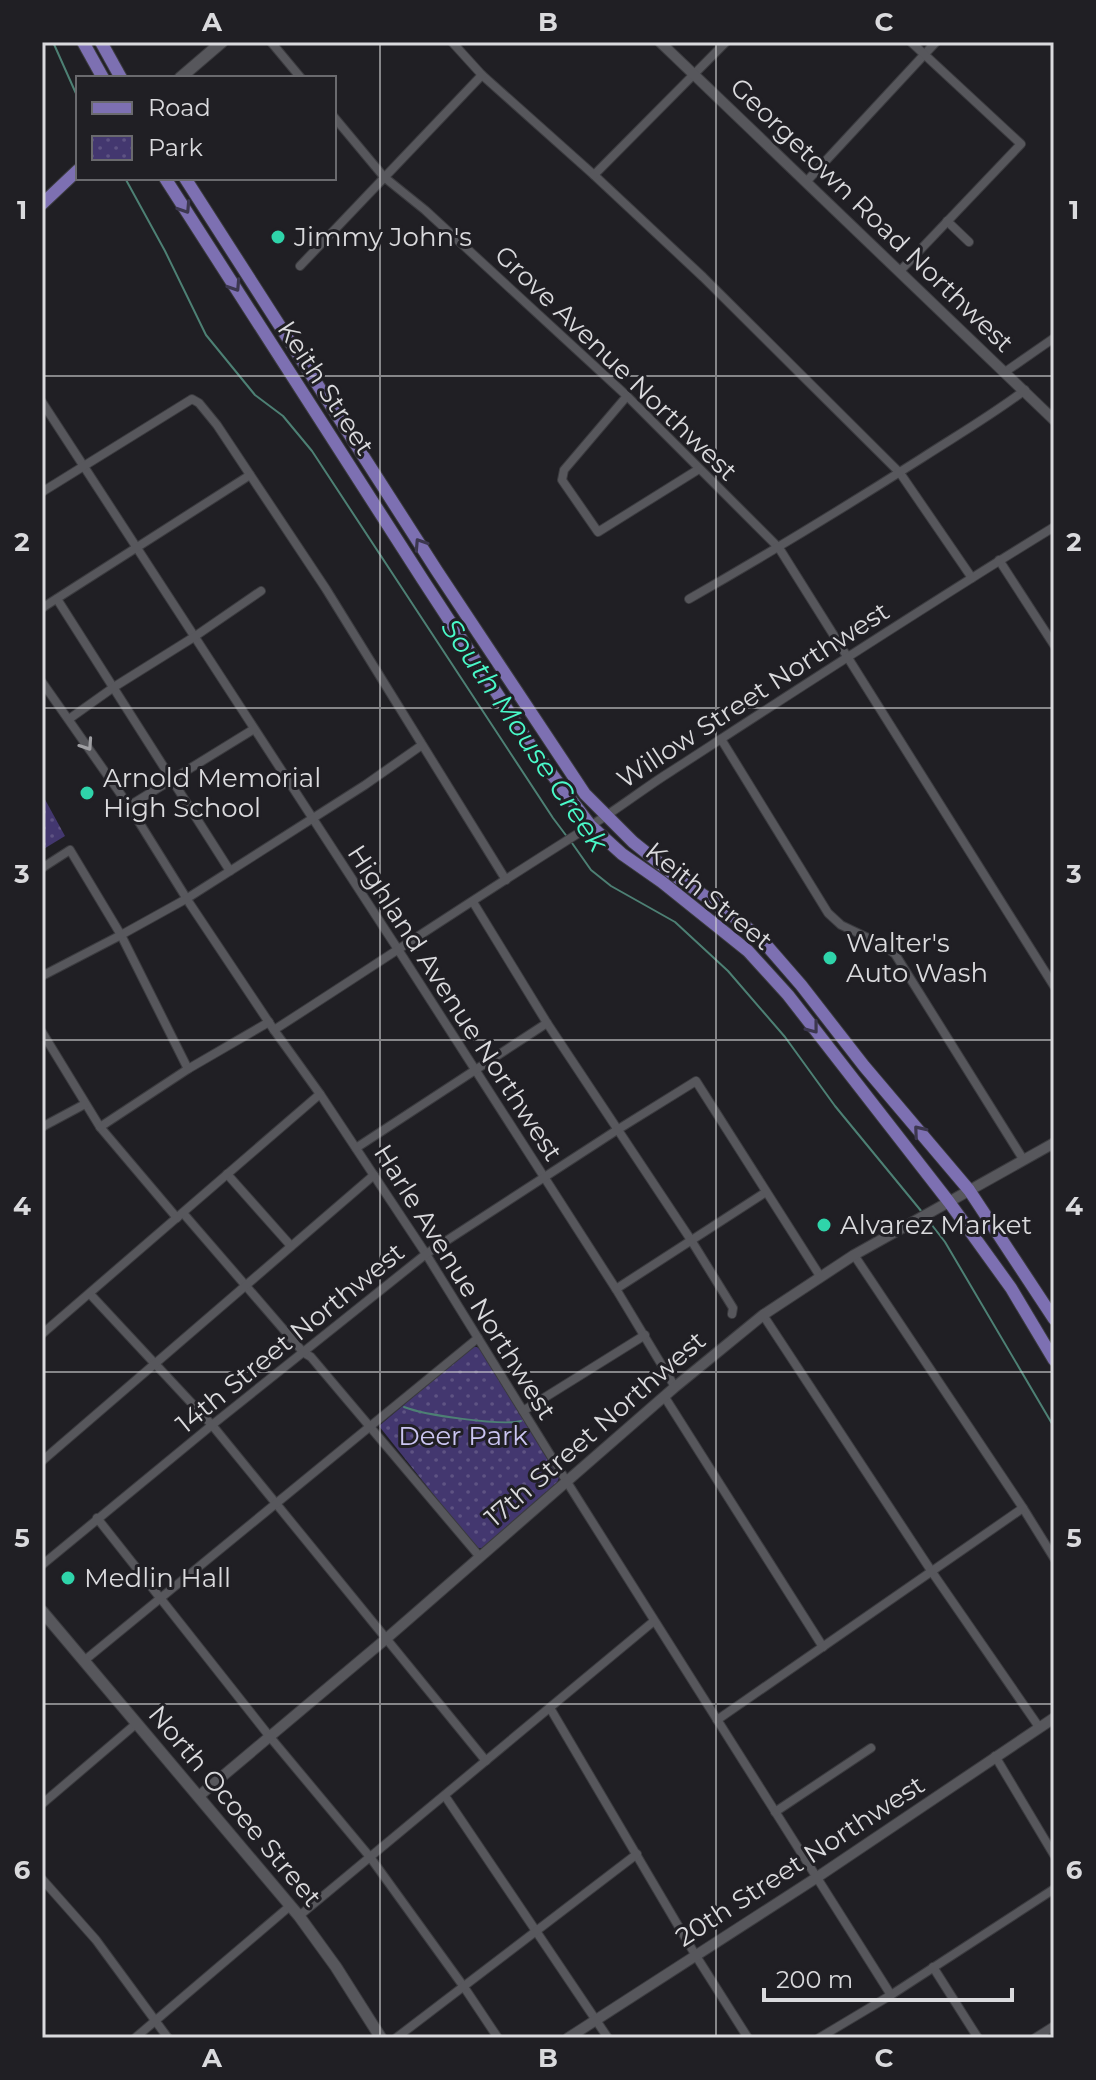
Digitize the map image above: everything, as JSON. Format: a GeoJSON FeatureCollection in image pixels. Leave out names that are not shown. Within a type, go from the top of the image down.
{"type":"FeatureCollection","features":[{"type":"Feature","properties":{"kind":"main road"},"geometry":{"type":"LineString","coordinates":[[83,42],[102,76]]}},
{"type":"Feature","properties":{"kind":"main road"},"geometry":{"type":"LineString","coordinates":[[101,42],[120,76]]}},
{"type":"Feature","properties":{"kind":"main road"},"geometry":{"type":"LineString","coordinates":[[182,76],[222,42]]}},
{"type":"Feature","properties":{"kind":"main road"},"geometry":{"type":"LineString","coordinates":[[42,204],[76,172]]}},
{"type":"Feature","properties":{"kind":"main road","name":"Keith Street"},"geometry":{"type":"LineString","coordinates":[[166,180],[535,752],[591,826],[622,854],[748,951],[788,995],[949,1202],[1013,1292],[1054,1360]]}},
{"type":"Feature","properties":{"kind":"main road","name":"Keith Street"},"geometry":{"type":"LineString","coordinates":[[186,180],[437,571],[585,794],[633,842],[761,939],[969,1190],[1054,1319]]}},
{"type":"Feature","properties":{"kind":"main road"},"geometry":{"type":"LineString","coordinates":[[265,333],[278,325]]}},
{"type":"Feature","properties":{"kind":"main road"},"geometry":{"type":"LineString","coordinates":[[423,580],[437,571]]}},
{"type":"Feature","properties":{"kind":"main road"},"geometry":{"type":"LineString","coordinates":[[1013,1292],[1011,1278],[1014,1258]]}},
{"type":"Feature","properties":{"kind":"main road","name":"North Ocoee Street"},"geometry":{"type":"LineString","coordinates":[[45,1619],[85,1660],[299,1916],[381,2038]]}},
{"type":"Feature","properties":{"kind":"street"},"geometry":{"type":"LineString","coordinates":[[271,42],[299,76]]}},
{"type":"Feature","properties":{"kind":"street"},"geometry":{"type":"LineString","coordinates":[[452,42],[482,75],[703,277],[900,473],[972,578]]}},
{"type":"Feature","properties":{"kind":"street","name":"Georgetown Road Northwest"},"geometry":{"type":"LineString","coordinates":[[660,42],[1054,420]]}},
{"type":"Feature","properties":{"kind":"street"},"geometry":{"type":"LineString","coordinates":[[594,175],[726,42]]}},
{"type":"Feature","properties":{"kind":"street"},"geometry":{"type":"LineString","coordinates":[[900,271],[1021,144],[911,42]]}},
{"type":"Feature","properties":{"kind":"street"},"geometry":{"type":"LineString","coordinates":[[806,182],[936,42]]}},
{"type":"Feature","properties":{"kind":"street"},"geometry":{"type":"LineString","coordinates":[[300,266],[482,75]]}},
{"type":"Feature","properties":{"kind":"street","name":"Grove Avenue Northwest"},"geometry":{"type":"LineString","coordinates":[[336,119],[384,177],[425,210],[627,396],[779,548],[1054,986]]}},
{"type":"Feature","properties":{"kind":"street"},"geometry":{"type":"LineString","coordinates":[[947,221],[969,242]]}},
{"type":"Feature","properties":{"kind":"street"},"geometry":{"type":"LineString","coordinates":[[1005,372],[1054,338]]}},
{"type":"Feature","properties":{"kind":"street"},"geometry":{"type":"LineString","coordinates":[[689,599],[900,473],[1025,390]]}},
{"type":"Feature","properties":{"kind":"street"},"geometry":{"type":"LineString","coordinates":[[627,396],[564,470],[562,480],[598,532],[699,469]]}},
{"type":"Feature","properties":{"kind":"street"},"geometry":{"type":"LineString","coordinates":[[42,492],[192,399],[199,403],[217,425],[326,589],[506,880]]}},
{"type":"Feature","properties":{"kind":"street","name":"Highland Avenue Northwest"},"geometry":{"type":"LineString","coordinates":[[42,402],[476,1070],[675,1387]]}},
{"type":"Feature","properties":{"kind":"street"},"geometry":{"type":"LineString","coordinates":[[42,608],[250,475]]}},
{"type":"Feature","properties":{"kind":"street","name":"Willow Street Northwest"},"geometry":{"type":"LineString","coordinates":[[100,1127],[188,1069],[271,1026],[399,951],[847,657],[1054,527]]}},
{"type":"Feature","properties":{"kind":"street"},"geometry":{"type":"LineString","coordinates":[[999,560],[1054,645]]}},
{"type":"Feature","properties":{"kind":"street"},"geometry":{"type":"LineString","coordinates":[[69,719],[261,591]]}},
{"type":"Feature","properties":{"kind":"street"},"geometry":{"type":"LineString","coordinates":[[57,599],[230,871]]}},
{"type":"Feature","properties":{"kind":"street","name":"Harle Avenue Northwest"},"geometry":{"type":"LineString","coordinates":[[42,682],[129,806],[186,899],[426,1254],[891,1995]]}},
{"type":"Feature","properties":{"kind":"street"},"geometry":{"type":"LineString","coordinates":[[129,806],[254,729]]}},
{"type":"Feature","properties":{"kind":"street"},"geometry":{"type":"LineString","coordinates":[[721,739],[828,913],[841,925],[895,954],[1023,1159]]}},
{"type":"Feature","properties":{"kind":"street"},"geometry":{"type":"LineString","coordinates":[[42,976],[186,899],[422,745]]}},
{"type":"Feature","properties":{"kind":"street"},"geometry":{"type":"LineString","coordinates":[[42,868],[70,850],[121,935],[188,1069]]}},
{"type":"Feature","properties":{"kind":"street"},"geometry":{"type":"LineString","coordinates":[[473,902],[547,1023],[691,1240],[733,1308],[732,1314]]}},
{"type":"Feature","properties":{"kind":"street"},"geometry":{"type":"LineString","coordinates":[[788,995],[801,985]]}},
{"type":"Feature","properties":{"kind":"street"},"geometry":{"type":"LineString","coordinates":[[356,1148],[547,1023]]}},
{"type":"Feature","properties":{"kind":"street"},"geometry":{"type":"LineString","coordinates":[[42,1032],[100,1127],[246,1285],[303,1352],[311,1357],[480,1557]]}},
{"type":"Feature","properties":{"kind":"street","name":"14th Street Northwest"},"geometry":{"type":"LineString","coordinates":[[42,1565],[426,1254],[696,1081],[766,1192]]}},
{"type":"Feature","properties":{"kind":"street"},"geometry":{"type":"LineString","coordinates":[[42,1334],[320,1094]]}},
{"type":"Feature","properties":{"kind":"street"},"geometry":{"type":"LineString","coordinates":[[42,1127],[85,1104]]}},
{"type":"Feature","properties":{"kind":"street","name":"17th Street Northwest"},"geometry":{"type":"LineString","coordinates":[[199,1796],[387,1638],[664,1396],[763,1315],[854,1255],[1023,1159],[1052,1147]]}},
{"type":"Feature","properties":{"kind":"street"},"geometry":{"type":"LineString","coordinates":[[227,1174],[291,1246]]}},
{"type":"Feature","properties":{"kind":"street"},"geometry":{"type":"LineString","coordinates":[[42,1461],[374,1175]]}},
{"type":"Feature","properties":{"kind":"street"},"geometry":{"type":"LineString","coordinates":[[616,1289],[766,1192],[820,1276]]}},
{"type":"Feature","properties":{"kind":"street"},"geometry":{"type":"LineString","coordinates":[[854,1255],[1054,1558]]}},
{"type":"Feature","properties":{"kind":"street"},"geometry":{"type":"LineString","coordinates":[[90,1294],[212,1425],[486,1761]]}},
{"type":"Feature","properties":{"kind":"street"},"geometry":{"type":"LineString","coordinates":[[763,1315],[932,1572],[1039,1727]]}},
{"type":"Feature","properties":{"kind":"street"},"geometry":{"type":"LineString","coordinates":[[523,1411],[645,1335]]}},
{"type":"Feature","properties":{"kind":"street"},"geometry":{"type":"LineString","coordinates":[[85,1660],[478,1338]]}},
{"type":"Feature","properties":{"kind":"street"},"geometry":{"type":"LineString","coordinates":[[664,1396],[823,1647]]}},
{"type":"Feature","properties":{"kind":"street"},"geometry":{"type":"LineString","coordinates":[[717,1720],[1023,1508]]}},
{"type":"Feature","properties":{"kind":"street"},"geometry":{"type":"LineString","coordinates":[[97,1518],[270,1737],[370,1857],[498,2038]]}},
{"type":"Feature","properties":{"kind":"street"},"geometry":{"type":"LineString","coordinates":[[299,1916],[654,1621]]}},
{"type":"Feature","properties":{"kind":"street"},"geometry":{"type":"LineString","coordinates":[[550,1708],[696,1956],[748,2038]]}},
{"type":"Feature","properties":{"kind":"street","name":"20th Street Northwest"},"geometry":{"type":"LineString","coordinates":[[568,2038],[816,1878],[1054,1718]]}},
{"type":"Feature","properties":{"kind":"street"},"geometry":{"type":"LineString","coordinates":[[42,1804],[137,1723]]}},
{"type":"Feature","properties":{"kind":"street"},"geometry":{"type":"LineString","coordinates":[[775,1812],[871,1748]]}},
{"type":"Feature","properties":{"kind":"street"},"geometry":{"type":"LineString","coordinates":[[995,1756],[1054,1855]]}},
{"type":"Feature","properties":{"kind":"street"},"geometry":{"type":"LineString","coordinates":[[445,1796],[608,2038]]}},
{"type":"Feature","properties":{"kind":"street"},"geometry":{"type":"LineString","coordinates":[[396,2038],[637,1854]]}},
{"type":"Feature","properties":{"kind":"street"},"geometry":{"type":"LineString","coordinates":[[42,1879],[96,1940],[168,2038]]}},
{"type":"Feature","properties":{"kind":"street"},"geometry":{"type":"LineString","coordinates":[[819,2038],[1054,1889]]}},
{"type":"Feature","properties":{"kind":"street"},"geometry":{"type":"LineString","coordinates":[[135,2038],[290,1906]]}},
{"type":"Feature","properties":{"kind":"street"},"geometry":{"type":"LineString","coordinates":[[933,1967],[978,2038]]}},
{"type":"Feature","properties":{"kind":"street"},"geometry":{"type":"LineString","coordinates":[[1035,2038],[1054,2026]]}},
{"type":"Feature","properties":{"kind":"green space"},"geometry":{"type":"Polygon","coordinates":[[[42,794],[65,836],[42,850],[42,794]]]}},
{"type":"Feature","properties":{"kind":"green space","name":"Deer Park"},"geometry":{"type":"Polygon","coordinates":[[[472,1347],[481,1350],[559,1478],[556,1485],[482,1548],[472,1543],[379,1426],[472,1347]]]}},
{"type":"Feature","properties":{"kind":"waterway","name":"South Mouse Creek"},"geometry":{"type":"LineString","coordinates":[[53,42],[76,94]]}},
{"type":"Feature","properties":{"kind":"waterway","name":"South Mouse Creek"},"geometry":{"type":"LineString","coordinates":[[126,180],[206,335],[255,395],[283,416],[312,451],[568,838]]}},
{"type":"Feature","properties":{"kind":"waterway","name":"South Mouse Creek"},"geometry":{"type":"LineString","coordinates":[[572,843],[591,870],[611,886],[675,922],[728,971],[785,1037],[835,1106],[922,1212]]}},
{"type":"Feature","properties":{"kind":"waterway","name":"South Mouse Creek"},"geometry":{"type":"LineString","coordinates":[[928,1220],[945,1242],[1054,1427]]}},
{"type":"Feature","properties":{"kind":"waterway"},"geometry":{"type":"LineString","coordinates":[[404,1407],[462,1419],[521,1421]]}},
{"type":"Feature","properties":{"kind":"place","name":"Jimmy John's"},"geometry":{"type":"Point","coordinates":[278,237]}},
{"type":"Feature","properties":{"kind":"place","name":"Arnold Memorial High School"},"geometry":{"type":"Point","coordinates":[87,793]}},
{"type":"Feature","properties":{"kind":"place","name":"Walter's Auto Wash"},"geometry":{"type":"Point","coordinates":[830,958]}},
{"type":"Feature","properties":{"kind":"place","name":"Alvarez Market"},"geometry":{"type":"Point","coordinates":[824,1225]}},
{"type":"Feature","properties":{"kind":"place","name":"Medlin Hall"},"geometry":{"type":"Point","coordinates":[68,1578]}}]}
